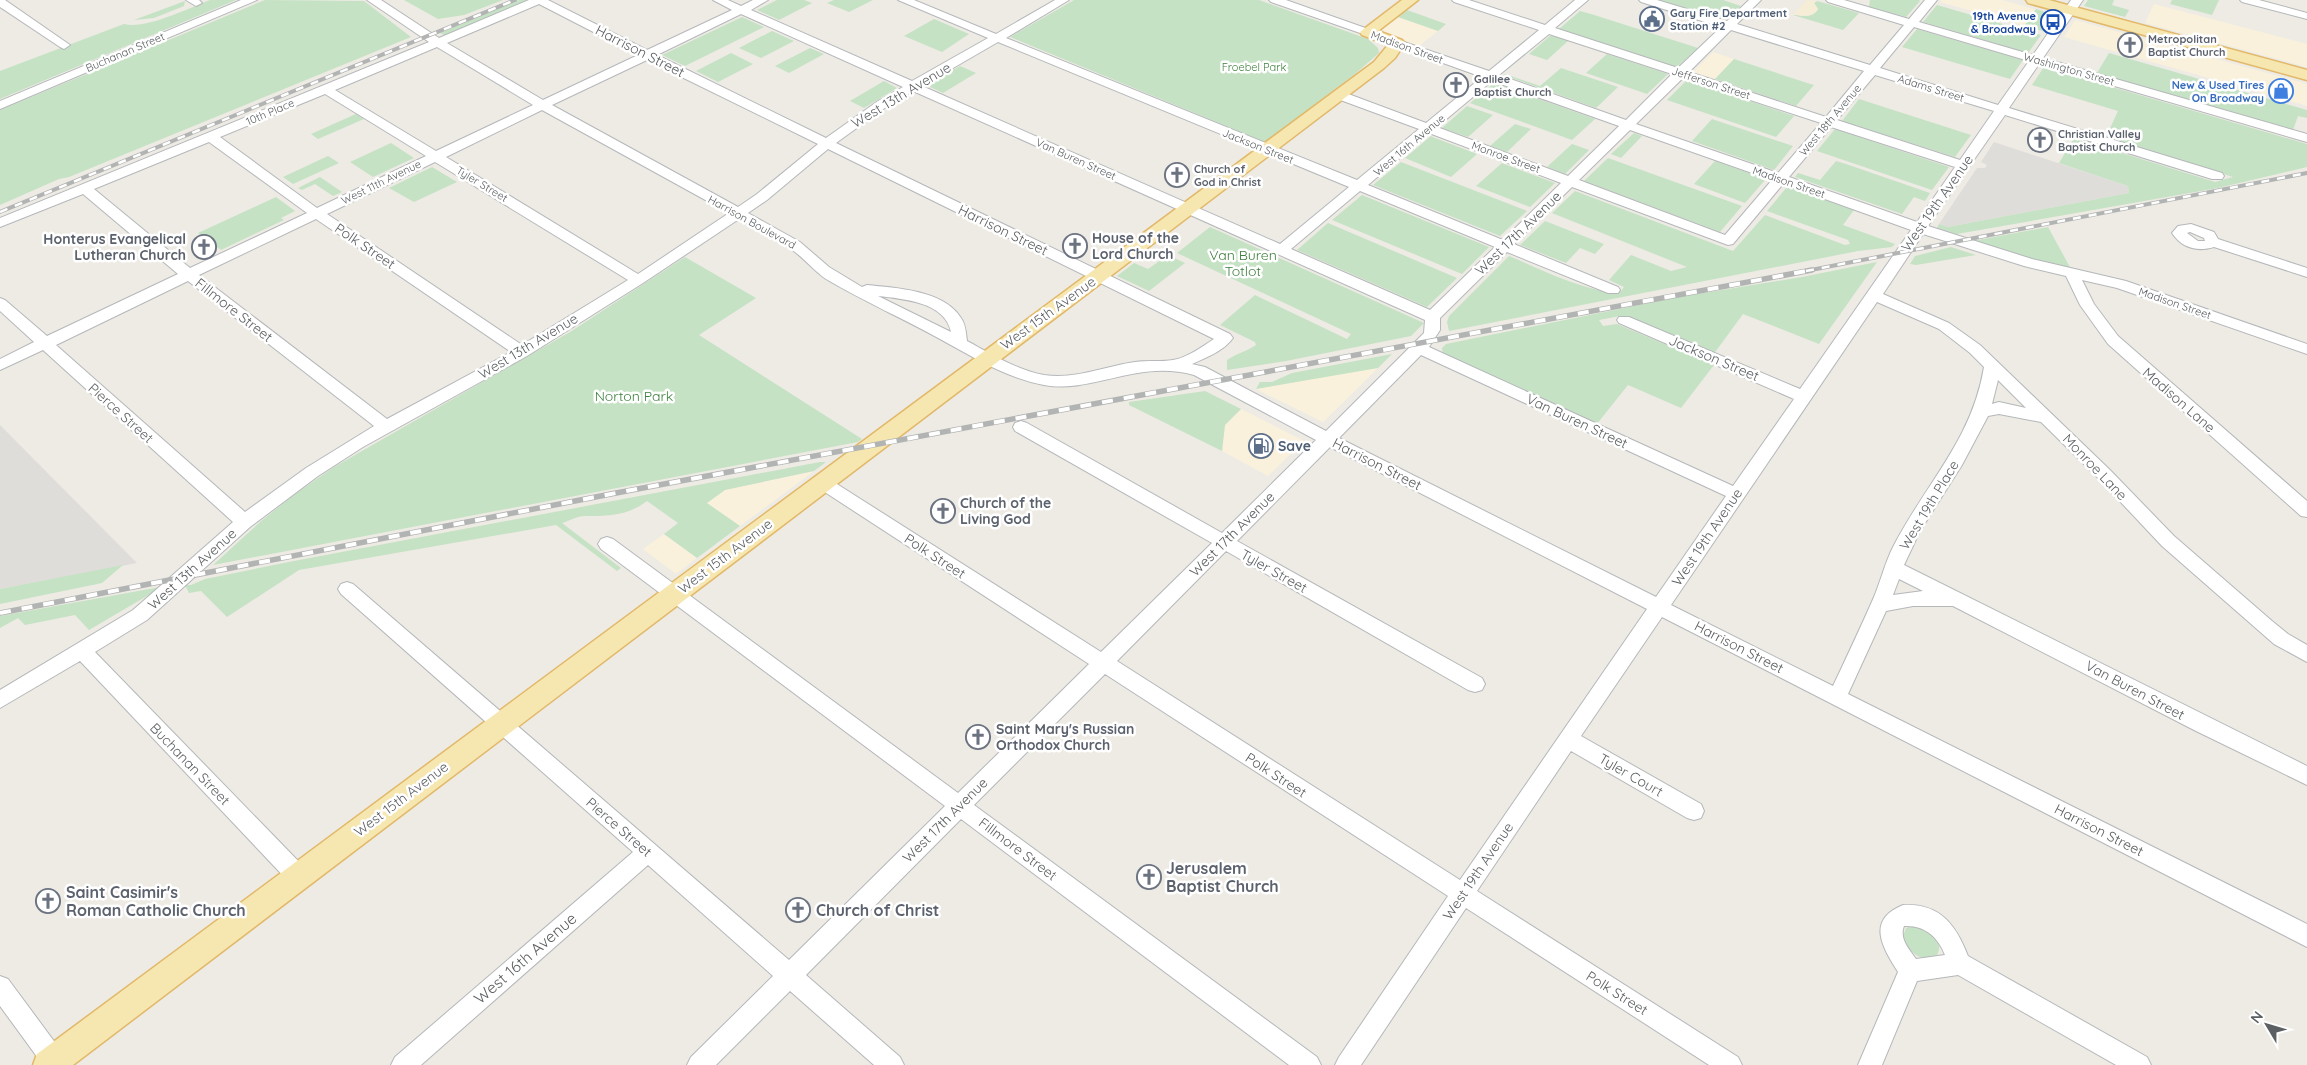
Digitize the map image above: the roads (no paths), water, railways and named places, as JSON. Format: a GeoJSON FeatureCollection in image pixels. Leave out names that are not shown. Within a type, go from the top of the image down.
{"type":"FeatureCollection","features":[{"type":"Feature","properties":{"kind":"main road"},"geometry":{"type":"LineString","coordinates":[[1367,32],[1411,0]]}},
{"type":"Feature","properties":{"kind":"main road"},"geometry":{"type":"LineString","coordinates":[[2033,0],[2074,5],[2307,75]]}},
{"type":"Feature","properties":{"kind":"main road","name":"Madison Street"},"geometry":{"type":"LineString","coordinates":[[1367,32],[1397,43]]}},
{"type":"Feature","properties":{"kind":"main road","name":"West 15th Avenue"},"geometry":{"type":"LineString","coordinates":[[51,1062],[1339,95],[1386,59],[1397,43]]}},
{"type":"Feature","properties":{"kind":"street","name":"Buchanan Street"},"geometry":{"type":"LineString","coordinates":[[0,105],[251,0]]}},
{"type":"Feature","properties":{"kind":"street","name":"Harrison Boulevard"},"geometry":{"type":"LineString","coordinates":[[373,0],[436,43],[542,105],[790,242],[822,270],[988,358],[1031,378],[1052,381],[1068,380],[1152,363],[1178,364]]}},
{"type":"Feature","properties":{"kind":"street","name":"10th Place"},"geometry":{"type":"LineString","coordinates":[[0,223],[539,0]]}},
{"type":"Feature","properties":{"kind":"street","name":"Harrison Street"},"geometry":{"type":"LineString","coordinates":[[539,0],[647,55],[1226,338],[1208,350],[1178,364]]}},
{"type":"Feature","properties":{"kind":"street","name":"Van Buren Street"},"geometry":{"type":"LineString","coordinates":[[719,0],[1432,317]]}},
{"type":"Feature","properties":{"kind":"street","name":"West 11th Avenue"},"geometry":{"type":"LineString","coordinates":[[0,365],[762,0]]}},
{"type":"Feature","properties":{"kind":"street","name":"Jackson Street"},"geometry":{"type":"LineString","coordinates":[[904,0],[1613,290]]}},
{"type":"Feature","properties":{"kind":"street","name":"West 13th Avenue"},"geometry":{"type":"LineString","coordinates":[[0,700],[148,609],[244,522],[291,486],[386,427],[522,352],[638,280],[780,183],[827,143],[882,104],[1063,0]]}},
{"type":"Feature","properties":{"kind":"street","name":"Madison Street"},"geometry":{"type":"LineString","coordinates":[[1276,0],[1367,32]]}},
{"type":"Feature","properties":{"kind":"street","name":"Jefferson Street"},"geometry":{"type":"LineString","coordinates":[[1458,0],[1964,166]]}},
{"type":"Feature","properties":{"kind":"street","name":"West 16th Avenue"},"geometry":{"type":"LineString","coordinates":[[1281,250],[1582,0]]}},
{"type":"Feature","properties":{"kind":"street","name":"Adams Street"},"geometry":{"type":"LineString","coordinates":[[1644,0],[2217,176]]}},
{"type":"Feature","properties":{"kind":"street","name":"West 17th Avenue"},"geometry":{"type":"LineString","coordinates":[[699,1065],[1418,348],[1433,332],[1434,322],[1432,317],[1755,0]]}},
{"type":"Feature","properties":{"kind":"street","name":"Washington Street"},"geometry":{"type":"LineString","coordinates":[[1832,0],[2307,138]]}},
{"type":"Feature","properties":{"kind":"street","name":"West 18th Avenue"},"geometry":{"type":"LineString","coordinates":[[1729,240],[1931,0]]}},
{"type":"Feature","properties":{"kind":"street"},"geometry":{"type":"LineString","coordinates":[[2246,0],[2307,16]]}},
{"type":"Feature","properties":{"kind":"street"},"geometry":{"type":"LineString","coordinates":[[0,2],[64,45]]}},
{"type":"Feature","properties":{"kind":"street","name":"West 19th Avenue"},"geometry":{"type":"LineString","coordinates":[[1347,1065],[1659,606],[2074,5]]}},
{"type":"Feature","properties":{"kind":"street","name":"Madison Street"},"geometry":{"type":"LineString","coordinates":[[1397,43],[1920,228],[2029,264],[2120,284],[2307,349]]}},
{"type":"Feature","properties":{"kind":"street","name":"Tyler Street"},"geometry":{"type":"LineString","coordinates":[[326,89],[638,280]]}},
{"type":"Feature","properties":{"kind":"street","name":"Monroe Street"},"geometry":{"type":"LineString","coordinates":[[1339,95],[1726,241],[1729,240]]}},
{"type":"Feature","properties":{"kind":"street","name":"Polk Street"},"geometry":{"type":"LineString","coordinates":[[211,137],[316,213],[522,352]]}},
{"type":"Feature","properties":{"kind":"street","name":"Fillmore Street"},"geometry":{"type":"LineString","coordinates":[[85,189],[189,274],[386,427]]}},
{"type":"Feature","properties":{"kind":"street"},"geometry":{"type":"LineString","coordinates":[[2213,242],[2307,273]]}},
{"type":"Feature","properties":{"kind":"street","name":"Madison Lane"},"geometry":{"type":"LineString","coordinates":[[2071,272],[2087,305],[2113,340],[2307,511]]}},
{"type":"Feature","properties":{"kind":"street"},"geometry":{"type":"LineString","coordinates":[[856,289],[900,294],[942,307],[956,322],[960,343]]}},
{"type":"Feature","properties":{"kind":"street","name":"Monroe Lane"},"geometry":{"type":"LineString","coordinates":[[1873,295],[1944,326],[1975,349],[2104,474],[2160,544],[2281,639],[2307,654]]}},
{"type":"Feature","properties":{"kind":"street","name":"Pierce Street"},"geometry":{"type":"LineString","coordinates":[[0,304],[244,522]]}},
{"type":"Feature","properties":{"kind":"street","name":"Jackson Street"},"geometry":{"type":"LineString","coordinates":[[1624,320],[1804,396]]}},
{"type":"Feature","properties":{"kind":"street","name":"Van Buren Street"},"geometry":{"type":"LineString","coordinates":[[1418,348],[1736,494]]}},
{"type":"Feature","properties":{"kind":"street","name":"Harrison Street"},"geometry":{"type":"LineString","coordinates":[[1178,364],[1199,371],[1328,439],[2307,936]]}},
{"type":"Feature","properties":{"kind":"street","name":"West 19th Place"},"geometry":{"type":"LineString","coordinates":[[1837,697],[1880,606],[1893,568],[1919,516],[1955,464],[1980,412],[1987,395],[1992,366]]}},
{"type":"Feature","properties":{"kind":"street"},"geometry":{"type":"LineString","coordinates":[[1980,412],[1991,408],[2012,409],[2046,417]]}},
{"type":"Feature","properties":{"kind":"street","name":"Tyler Street"},"geometry":{"type":"LineString","coordinates":[[1022,427],[1223,543],[1475,684]]}},
{"type":"Feature","properties":{"kind":"street","name":"Polk Street"},"geometry":{"type":"LineString","coordinates":[[823,483],[1102,664],[1730,1065]]}},
{"type":"Feature","properties":{"kind":"street","name":"Fillmore Street"},"geometry":{"type":"LineString","coordinates":[[607,544],[1309,1065]]}},
{"type":"Feature","properties":{"kind":"street","name":"Van Buren Street"},"geometry":{"type":"LineString","coordinates":[[1893,568],[1964,602],[2192,720],[2307,776]]}},
{"type":"Feature","properties":{"kind":"street","name":"Pierce Street"},"geometry":{"type":"LineString","coordinates":[[347,588],[892,1065]]}},
{"type":"Feature","properties":{"kind":"street","name":"Van Buren Street"},"geometry":{"type":"LineString","coordinates":[[1880,606],[1900,599],[1915,597],[1932,597],[1964,602]]}},
{"type":"Feature","properties":{"kind":"street","name":"Buchanan Street"},"geometry":{"type":"LineString","coordinates":[[83,650],[298,876]]}},
{"type":"Feature","properties":{"kind":"street","name":"Tyler Court"},"geometry":{"type":"LineString","coordinates":[[1568,739],[1694,811]]}},
{"type":"Feature","properties":{"kind":"street","name":"West 16th Avenue"},"geometry":{"type":"LineString","coordinates":[[403,1065],[648,852]]}},
{"type":"Feature","properties":{"kind":"street"},"geometry":{"type":"LineString","coordinates":[[1910,971],[1896,949],[1891,930],[1894,922],[1908,914],[1919,915],[1939,926],[1949,938],[1960,964]]}},
{"type":"Feature","properties":{"kind":"street"},"geometry":{"type":"LineString","coordinates":[[1910,971],[1960,964],[2139,1065]]}},
{"type":"Feature","properties":{"kind":"street"},"geometry":{"type":"LineString","coordinates":[[1870,1065],[1910,971]]}},
{"type":"Feature","properties":{"kind":"street"},"geometry":{"type":"LineString","coordinates":[[0,987],[51,1062]]}},
{"type":"Feature","properties":{"kind":"railway"},"geometry":{"type":"LineString","coordinates":[[0,212],[515,0]]}},
{"type":"Feature","properties":{"kind":"railway"},"geometry":{"type":"LineString","coordinates":[[1806,271],[2307,173]]}},
{"type":"Feature","properties":{"kind":"railway"},"geometry":{"type":"LineString","coordinates":[[0,613],[616,493],[1812,270]]}},
{"type":"Feature","properties":{"kind":"place","name":"Gary Fire Department Station #2"},"geometry":{"type":"Point","coordinates":[1652,19]}},
{"type":"Feature","properties":{"kind":"place","name":"19th Avenue & Broadway"},"geometry":{"type":"Point","coordinates":[2053,22]}},
{"type":"Feature","properties":{"kind":"place","name":"Metropolitan Baptist Church"},"geometry":{"type":"Point","coordinates":[2130,45]}},
{"type":"Feature","properties":{"kind":"place","name":"Galilee Baptist Church"},"geometry":{"type":"Point","coordinates":[1456,85]}},
{"type":"Feature","properties":{"kind":"place","name":"New & Used Tires On Broadway"},"geometry":{"type":"Point","coordinates":[2281,91]}},
{"type":"Feature","properties":{"kind":"place","name":"Christian Valley Baptist Church"},"geometry":{"type":"Point","coordinates":[2040,140]}},
{"type":"Feature","properties":{"kind":"place","name":"Church of God in Christ"},"geometry":{"type":"Point","coordinates":[1177,175]}},
{"type":"Feature","properties":{"kind":"place","name":"House of the Lord Church"},"geometry":{"type":"Point","coordinates":[1075,246]}},
{"type":"Feature","properties":{"kind":"place","name":"Honterus Evangelical Lutheran Church"},"geometry":{"type":"Point","coordinates":[204,247]}},
{"type":"Feature","properties":{"kind":"place","name":"Save"},"geometry":{"type":"Point","coordinates":[1261,446]}},
{"type":"Feature","properties":{"kind":"place","name":"Church of the Living God"},"geometry":{"type":"Point","coordinates":[943,511]}},
{"type":"Feature","properties":{"kind":"place","name":"Saint Mary's Russian Orthodox Church"},"geometry":{"type":"Point","coordinates":[978,737]}},
{"type":"Feature","properties":{"kind":"place","name":"Jerusalem Baptist Church"},"geometry":{"type":"Point","coordinates":[1149,877]}},
{"type":"Feature","properties":{"kind":"place","name":"Saint Casimir's Roman Catholic Church"},"geometry":{"type":"Point","coordinates":[48,901]}},
{"type":"Feature","properties":{"kind":"place","name":"Church of Christ"},"geometry":{"type":"Point","coordinates":[798,910]}},
{"type":"Feature","properties":{"kind":"park label","name":"Froebel Park"},"geometry":{"type":"Point","coordinates":[1254,67]}},
{"type":"Feature","properties":{"kind":"park label","name":"Van Buren Totlot"},"geometry":{"type":"Point","coordinates":[1243,264]}},
{"type":"Feature","properties":{"kind":"park label","name":"Norton Park"},"geometry":{"type":"Point","coordinates":[634,396]}}]}
